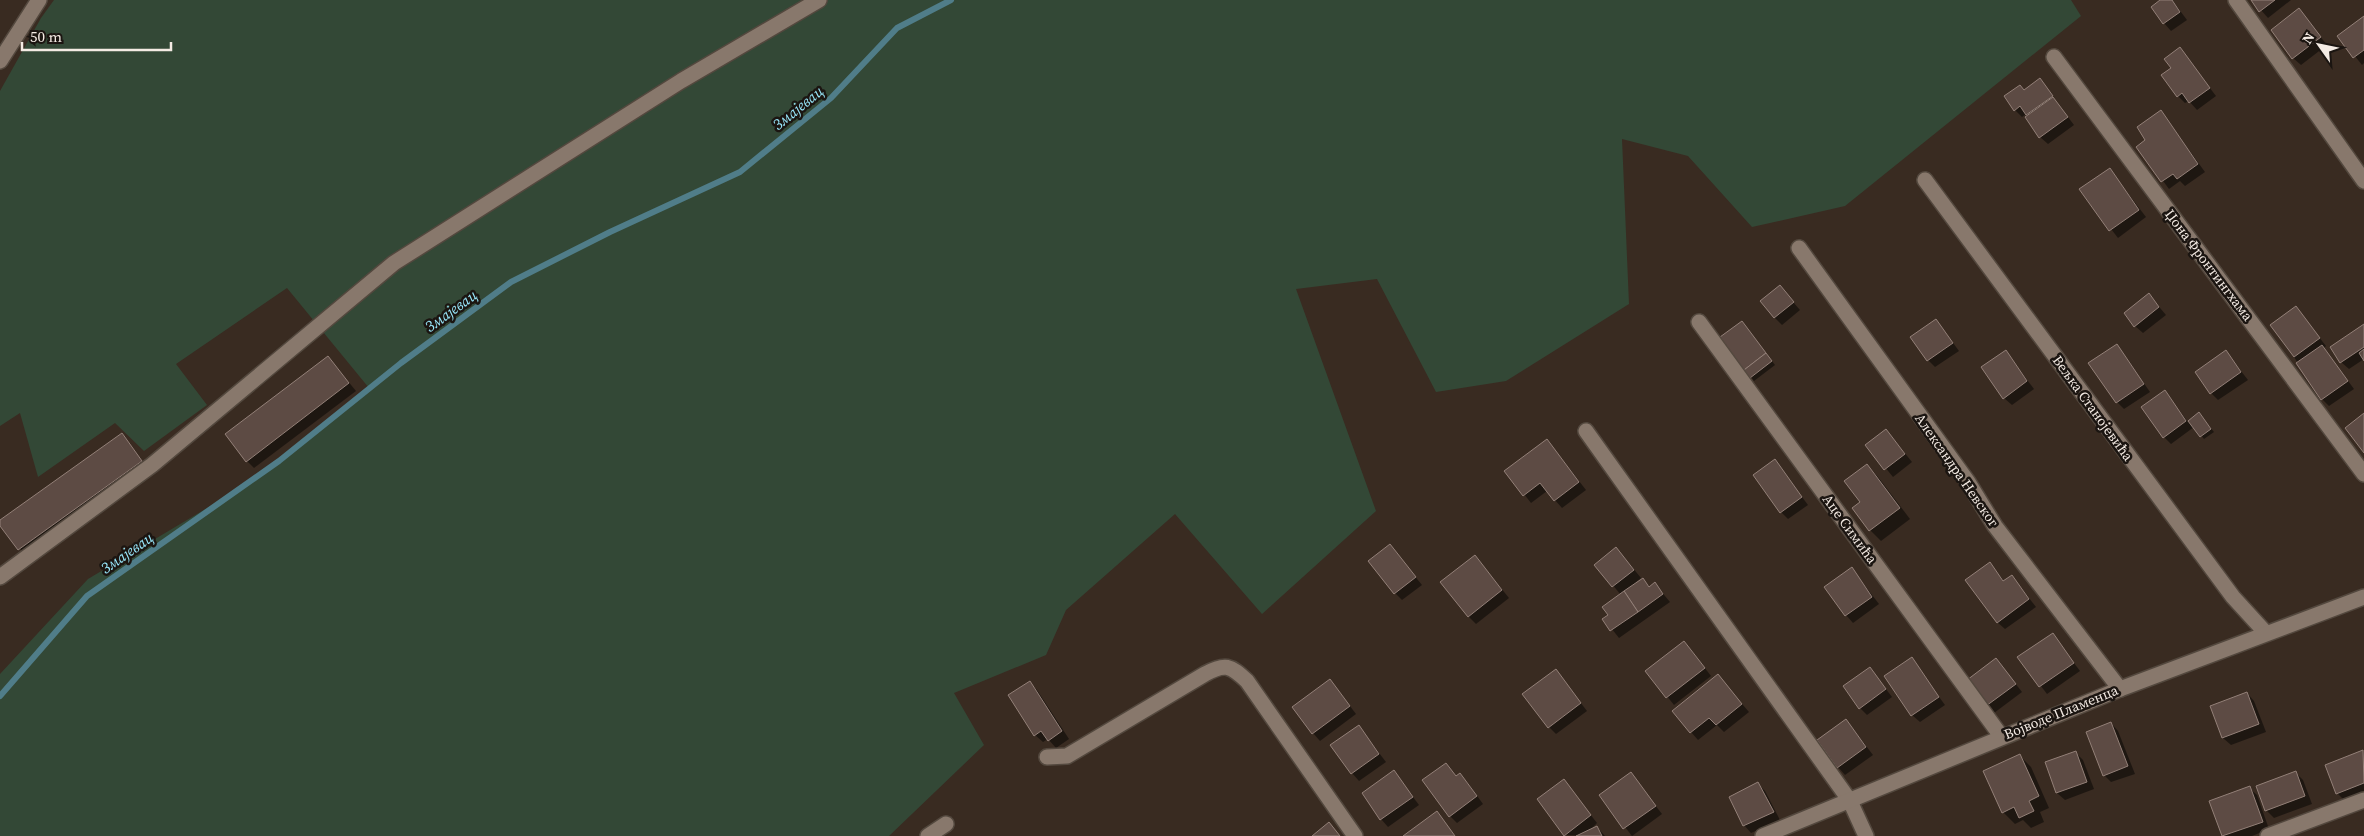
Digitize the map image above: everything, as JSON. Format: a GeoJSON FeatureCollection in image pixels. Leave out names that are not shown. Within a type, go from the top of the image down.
{"type":"FeatureCollection","features":[{"type":"Feature","properties":{"kind":"street"},"geometry":{"type":"LineString","coordinates":[[0,61],[39,0]]}},
{"type":"Feature","properties":{"kind":"street"},"geometry":{"type":"LineString","coordinates":[[0,577],[152,465],[394,263],[681,80],[819,0]]}},
{"type":"Feature","properties":{"kind":"street"},"geometry":{"type":"LineString","coordinates":[[2236,0],[2364,181]]}},
{"type":"Feature","properties":{"kind":"street","name":"Џона Фронтингхама"},"geometry":{"type":"LineString","coordinates":[[2054,56],[2364,474]]}},
{"type":"Feature","properties":{"kind":"street","name":"Вељка Станојевића"},"geometry":{"type":"LineString","coordinates":[[1925,180],[2233,598],[2266,632]]}},
{"type":"Feature","properties":{"kind":"street","name":"Александра Невског"},"geometry":{"type":"LineString","coordinates":[[1799,248],[1968,482],[1995,526],[2120,689]]}},
{"type":"Feature","properties":{"kind":"street","name":"Аце Симића"},"geometry":{"type":"LineString","coordinates":[[1699,322],[2001,736]]}},
{"type":"Feature","properties":{"kind":"street"},"geometry":{"type":"LineString","coordinates":[[1586,431],[1850,801],[1866,836]]}},
{"type":"Feature","properties":{"kind":"street","name":"Војводе Пламенца"},"geometry":{"type":"LineString","coordinates":[[1762,836],[1850,801],[2001,736],[2266,632],[2364,597]]}},
{"type":"Feature","properties":{"kind":"street"},"geometry":{"type":"LineString","coordinates":[[1046,757],[1067,756],[1205,674],[1219,667],[1227,667],[1235,670],[1247,680],[1355,836]]}},
{"type":"Feature","properties":{"kind":"street"},"geometry":{"type":"LineString","coordinates":[[2268,836],[2364,800]]}},
{"type":"Feature","properties":{"kind":"street"},"geometry":{"type":"LineString","coordinates":[[928,836],[946,824]]}},
{"type":"Feature","properties":{"kind":"green space"},"geometry":{"type":"Polygon","coordinates":[[[54,0],[2071,0],[2081,16],[1845,206],[1752,227],[1688,156],[1622,139],[1629,304],[1506,381],[1436,392],[1377,279],[1296,289],[1376,511],[1262,614],[1175,514],[1066,610],[1046,655],[954,693],[984,745],[889,836],[0,836],[0,674],[88,579],[259,477],[369,388],[287,288],[176,364],[207,405],[144,451],[115,423],[38,477],[20,413],[0,426],[0,91],[41,18],[54,0]]]}},
{"type":"Feature","properties":{"kind":"building"},"geometry":{"type":"Polygon","coordinates":[[[2160,0],[2172,0],[2180,12],[2163,24],[2151,7],[2160,0]]]}},
{"type":"Feature","properties":{"kind":"building"},"geometry":{"type":"Polygon","coordinates":[[[2251,0],[2275,0],[2259,12],[2251,0]]]}},
{"type":"Feature","properties":{"kind":"building"},"geometry":{"type":"Polygon","coordinates":[[[2299,8],[2321,37],[2292,59],[2271,30],[2299,8]]]}},
{"type":"Feature","properties":{"kind":"building"},"geometry":{"type":"Polygon","coordinates":[[[2364,16],[2364,50],[2353,58],[2337,36],[2364,16]]]}},
{"type":"Feature","properties":{"kind":"building"},"geometry":{"type":"Polygon","coordinates":[[[2180,47],[2210,88],[2189,103],[2182,93],[2177,97],[2161,75],[2171,68],[2164,59],[2180,47]]]}},
{"type":"Feature","properties":{"kind":"building"},"geometry":{"type":"Polygon","coordinates":[[[2040,78],[2053,96],[2026,115],[2020,106],[2014,111],[2004,96],[2020,85],[2024,90],[2040,78]]]}},
{"type":"Feature","properties":{"kind":"building"},"geometry":{"type":"Polygon","coordinates":[[[2053,97],[2068,117],[2039,138],[2025,117],[2053,97]]]}},
{"type":"Feature","properties":{"kind":"building"},"geometry":{"type":"Polygon","coordinates":[[[2161,110],[2198,164],[2177,179],[2173,174],[2161,182],[2136,147],[2145,140],[2137,127],[2161,110]]]}},
{"type":"Feature","properties":{"kind":"building"},"geometry":{"type":"Polygon","coordinates":[[[2110,168],[2139,210],[2109,231],[2079,189],[2110,168]]]}},
{"type":"Feature","properties":{"kind":"building"},"geometry":{"type":"Polygon","coordinates":[[[1780,285],[1794,302],[1774,318],[1760,301],[1780,285]]]}},
{"type":"Feature","properties":{"kind":"building"},"geometry":{"type":"Polygon","coordinates":[[[2149,293],[2159,307],[2134,327],[2124,313],[2149,293]]]}},
{"type":"Feature","properties":{"kind":"building"},"geometry":{"type":"Polygon","coordinates":[[[2296,306],[2320,338],[2294,357],[2270,325],[2296,306]]]}},
{"type":"Feature","properties":{"kind":"building"},"geometry":{"type":"Polygon","coordinates":[[[1936,319],[1953,343],[1927,361],[1910,337],[1936,319]]]}},
{"type":"Feature","properties":{"kind":"building"},"geometry":{"type":"Polygon","coordinates":[[[1742,321],[1766,353],[1744,370],[1720,337],[1742,321]]]}},
{"type":"Feature","properties":{"kind":"building"},"geometry":{"type":"Polygon","coordinates":[[[2364,324],[2364,347],[2340,363],[2330,347],[2364,324]]]}},
{"type":"Feature","properties":{"kind":"building"},"geometry":{"type":"Polygon","coordinates":[[[2117,344],[2144,384],[2116,403],[2088,363],[2117,344]]]}},
{"type":"Feature","properties":{"kind":"building"},"geometry":{"type":"Polygon","coordinates":[[[2322,345],[2348,381],[2321,400],[2296,363],[2322,345]]]}},
{"type":"Feature","properties":{"kind":"building"},"geometry":{"type":"Polygon","coordinates":[[[2364,349],[2364,361],[2359,353],[2364,349]]]}},
{"type":"Feature","properties":{"kind":"building"},"geometry":{"type":"Polygon","coordinates":[[[2006,350],[2027,381],[2003,399],[1981,367],[2006,350]]]}},
{"type":"Feature","properties":{"kind":"building"},"geometry":{"type":"Polygon","coordinates":[[[2226,350],[2241,372],[2210,394],[2195,372],[2226,350]]]}},
{"type":"Feature","properties":{"kind":"building"},"geometry":{"type":"Polygon","coordinates":[[[1766,353],[1772,361],[1750,378],[1744,370],[1766,353]]]}},
{"type":"Feature","properties":{"kind":"building"},"geometry":{"type":"Polygon","coordinates":[[[328,356],[349,383],[246,462],[225,434],[328,356]]]}},
{"type":"Feature","properties":{"kind":"building"},"geometry":{"type":"Polygon","coordinates":[[[2165,390],[2186,421],[2163,438],[2141,407],[2165,390]]]}},
{"type":"Feature","properties":{"kind":"building"},"geometry":{"type":"Polygon","coordinates":[[[2199,412],[2211,429],[2200,437],[2188,421],[2199,412]]]}},
{"type":"Feature","properties":{"kind":"building"},"geometry":{"type":"Polygon","coordinates":[[[2364,413],[2364,453],[2345,428],[2364,413]]]}},
{"type":"Feature","properties":{"kind":"building"},"geometry":{"type":"Polygon","coordinates":[[[1886,429],[1905,454],[1884,470],[1865,445],[1886,429]]]}},
{"type":"Feature","properties":{"kind":"building"},"geometry":{"type":"Polygon","coordinates":[[[122,433],[142,461],[18,550],[0,526],[0,520],[122,433]]]}},
{"type":"Feature","properties":{"kind":"building"},"geometry":{"type":"Polygon","coordinates":[[[1547,439],[1579,482],[1554,501],[1540,483],[1523,496],[1504,471],[1547,439]]]}},
{"type":"Feature","properties":{"kind":"building"},"geometry":{"type":"Polygon","coordinates":[[[1775,459],[1802,497],[1780,513],[1753,475],[1775,459]]]}},
{"type":"Feature","properties":{"kind":"building"},"geometry":{"type":"Polygon","coordinates":[[[1867,464],[1900,508],[1869,531],[1852,508],[1860,502],[1844,481],[1867,464]]]}},
{"type":"Feature","properties":{"kind":"building"},"geometry":{"type":"Polygon","coordinates":[[[1390,544],[1416,577],[1394,594],[1368,561],[1390,544]]]}},
{"type":"Feature","properties":{"kind":"building"},"geometry":{"type":"Polygon","coordinates":[[[1616,547],[1634,570],[1612,587],[1594,565],[1616,547]]]}},
{"type":"Feature","properties":{"kind":"building"},"geometry":{"type":"Polygon","coordinates":[[[1475,555],[1502,590],[1468,617],[1440,582],[1475,555]]]}},
{"type":"Feature","properties":{"kind":"building"},"geometry":{"type":"Polygon","coordinates":[[[1990,562],[2003,581],[2012,575],[2029,599],[1997,623],[1965,580],[1990,562]]]}},
{"type":"Feature","properties":{"kind":"building"},"geometry":{"type":"Polygon","coordinates":[[[1852,567],[1872,597],[1845,616],[1824,587],[1852,567]]]}},
{"type":"Feature","properties":{"kind":"building"},"geometry":{"type":"Polygon","coordinates":[[[1643,578],[1649,587],[1655,582],[1663,594],[1638,612],[1624,591],[1643,578]]]}},
{"type":"Feature","properties":{"kind":"building"},"geometry":{"type":"Polygon","coordinates":[[[1624,591],[1638,612],[1610,631],[1602,619],[1608,615],[1602,607],[1624,591]]]}},
{"type":"Feature","properties":{"kind":"building"},"geometry":{"type":"Polygon","coordinates":[[[2053,633],[2074,663],[2039,687],[2017,657],[2053,633]]]}},
{"type":"Feature","properties":{"kind":"building"},"geometry":{"type":"Polygon","coordinates":[[[1684,641],[1705,668],[1666,698],[1645,671],[1684,641]]]}},
{"type":"Feature","properties":{"kind":"building"},"geometry":{"type":"Polygon","coordinates":[[[1912,657],[1939,697],[1911,716],[1884,676],[1912,657]]]}},
{"type":"Feature","properties":{"kind":"building"},"geometry":{"type":"Polygon","coordinates":[[[1996,658],[2016,684],[1986,706],[1967,680],[1996,658]]]}},
{"type":"Feature","properties":{"kind":"building"},"geometry":{"type":"Polygon","coordinates":[[[1870,667],[1886,689],[1859,709],[1843,686],[1870,667]]]}},
{"type":"Feature","properties":{"kind":"building"},"geometry":{"type":"Polygon","coordinates":[[[1556,669],[1581,703],[1548,728],[1522,694],[1556,669]]]}},
{"type":"Feature","properties":{"kind":"building"},"geometry":{"type":"Polygon","coordinates":[[[1718,674],[1742,704],[1716,725],[1709,718],[1690,733],[1672,711],[1718,674]]]}},
{"type":"Feature","properties":{"kind":"building"},"geometry":{"type":"Polygon","coordinates":[[[1330,679],[1350,706],[1312,734],[1292,707],[1330,679]]]}},
{"type":"Feature","properties":{"kind":"building"},"geometry":{"type":"Polygon","coordinates":[[[1030,681],[1062,731],[1048,741],[1041,731],[1034,736],[1008,695],[1030,681]]]}},
{"type":"Feature","properties":{"kind":"building"},"geometry":{"type":"Polygon","coordinates":[[[2247,692],[2259,724],[2222,738],[2210,706],[2247,692]]]}},
{"type":"Feature","properties":{"kind":"building"},"geometry":{"type":"Polygon","coordinates":[[[1846,719],[1866,747],[1837,768],[1817,740],[1846,719]]]}},
{"type":"Feature","properties":{"kind":"building"},"geometry":{"type":"Polygon","coordinates":[[[2111,722],[2128,766],[2103,776],[2086,732],[2111,722]]]}},
{"type":"Feature","properties":{"kind":"building"},"geometry":{"type":"Polygon","coordinates":[[[1359,725],[1379,754],[1351,774],[1330,745],[1359,725]]]}},
{"type":"Feature","properties":{"kind":"building"},"geometry":{"type":"Polygon","coordinates":[[[2363,750],[2364,783],[2336,794],[2325,765],[2363,750]]]}},
{"type":"Feature","properties":{"kind":"building"},"geometry":{"type":"Polygon","coordinates":[[[2076,751],[2087,782],[2056,793],[2045,762],[2076,751]]]}},
{"type":"Feature","properties":{"kind":"building"},"geometry":{"type":"Polygon","coordinates":[[[2020,754],[2039,796],[2029,801],[2034,811],[2019,818],[2014,807],[2002,813],[1983,771],[2020,754]]]}},
{"type":"Feature","properties":{"kind":"building"},"geometry":{"type":"Polygon","coordinates":[[[1446,763],[1456,776],[1460,773],[1477,796],[1449,817],[1422,780],[1446,763]]]}},
{"type":"Feature","properties":{"kind":"building"},"geometry":{"type":"Polygon","coordinates":[[[1394,770],[1413,797],[1380,820],[1362,793],[1394,770]]]}},
{"type":"Feature","properties":{"kind":"building"},"geometry":{"type":"Polygon","coordinates":[[[2296,771],[2305,796],[2265,811],[2256,786],[2296,771]]]}},
{"type":"Feature","properties":{"kind":"building"},"geometry":{"type":"Polygon","coordinates":[[[1631,772],[1656,806],[1623,829],[1599,795],[1631,772]]]}},
{"type":"Feature","properties":{"kind":"building"},"geometry":{"type":"Polygon","coordinates":[[[1564,779],[1591,815],[1564,836],[1537,799],[1564,779]]]}},
{"type":"Feature","properties":{"kind":"building"},"geometry":{"type":"Polygon","coordinates":[[[1758,782],[1774,812],[1743,826],[1729,797],[1758,782]]]}},
{"type":"Feature","properties":{"kind":"building"},"geometry":{"type":"Polygon","coordinates":[[[2250,786],[2263,822],[2222,836],[2209,801],[2250,786]]]}},
{"type":"Feature","properties":{"kind":"building"},"geometry":{"type":"Polygon","coordinates":[[[1437,811],[1455,836],[1403,836],[1437,811]]]}},
{"type":"Feature","properties":{"kind":"building"},"geometry":{"type":"Polygon","coordinates":[[[1329,822],[1340,836],[1312,836],[1329,822]]]}},
{"type":"Feature","properties":{"kind":"building"},"geometry":{"type":"Polygon","coordinates":[[[1597,826],[1602,836],[1576,836],[1597,826]]]}},
{"type":"Feature","properties":{"kind":"waterway","name":"Змајевац"},"geometry":{"type":"LineString","coordinates":[[0,696],[87,596],[279,461],[401,363],[511,282],[610,232],[740,172],[831,98],[897,28],[951,0]]}}]}
